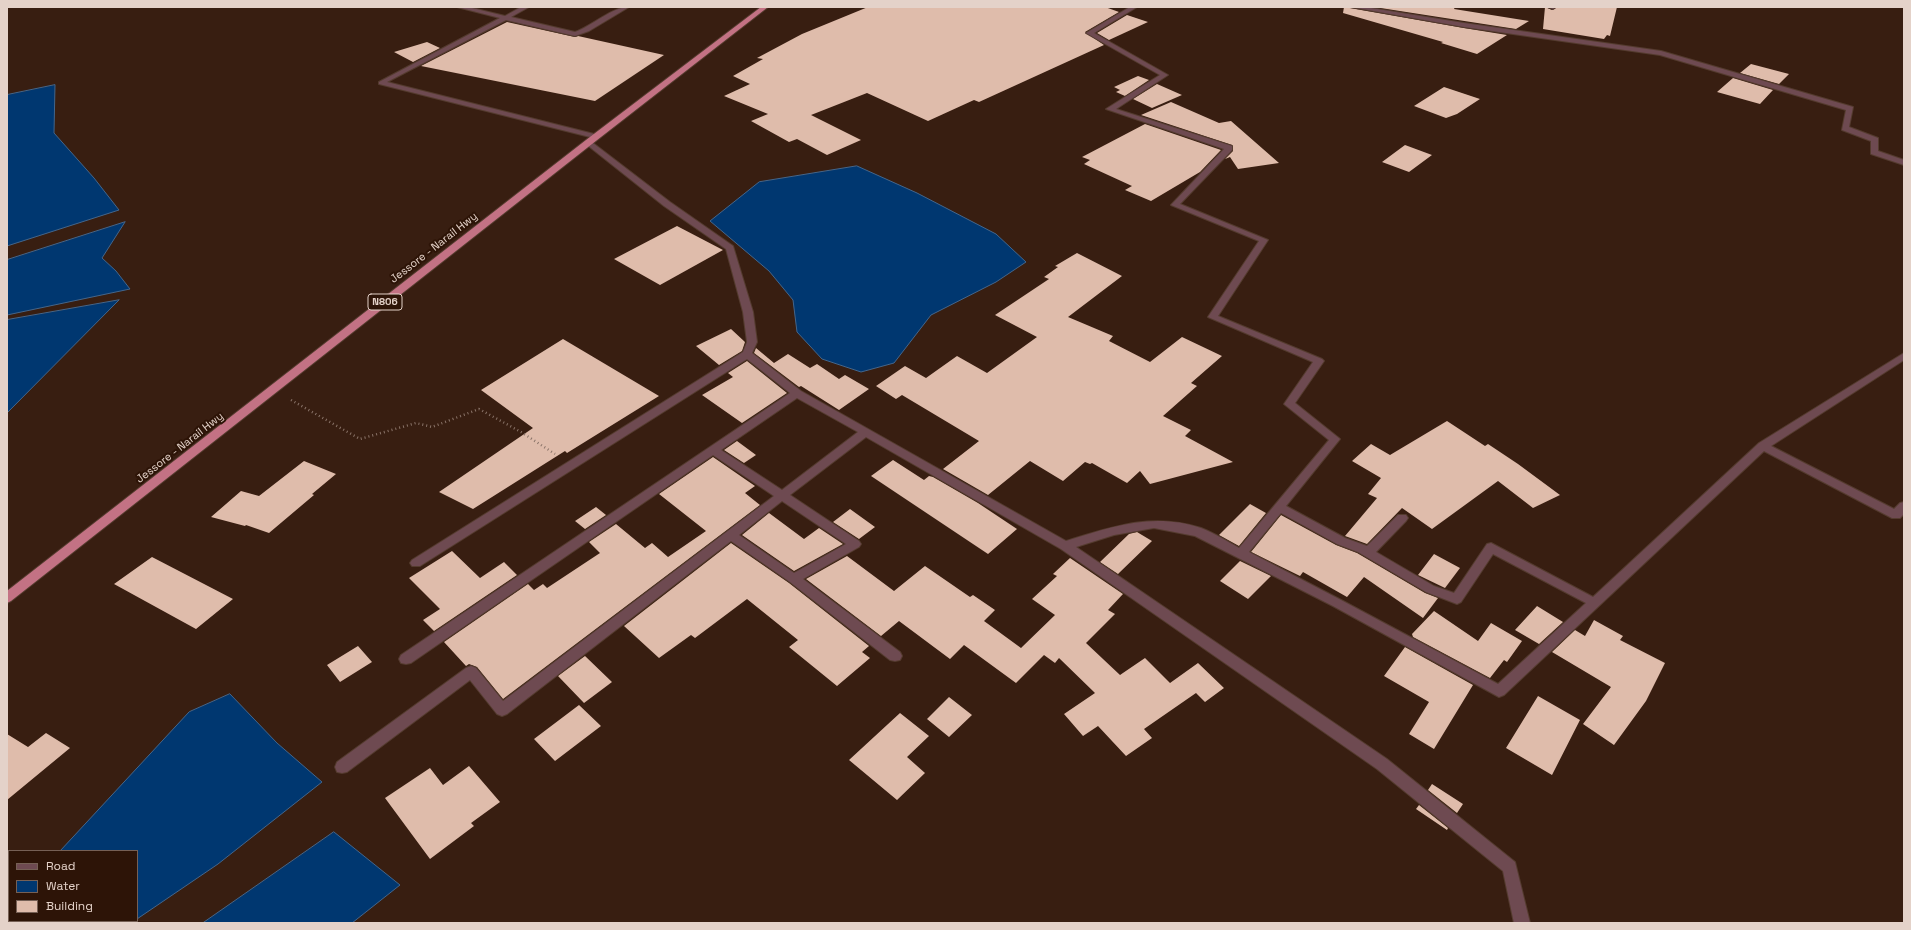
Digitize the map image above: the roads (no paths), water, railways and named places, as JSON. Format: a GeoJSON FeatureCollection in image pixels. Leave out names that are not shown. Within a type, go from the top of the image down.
{"type":"FeatureCollection","features":[{"type":"Feature","properties":{"kind":"highway","name":"Jessore - Narail Hwy"},"geometry":{"type":"LineString","coordinates":[[7,598],[592,139],[765,7]]}},
{"type":"Feature","properties":{"kind":"street"},"geometry":{"type":"LineString","coordinates":[[460,7],[576,34],[587,30],[626,7]]}},
{"type":"Feature","properties":{"kind":"street"},"geometry":{"type":"LineString","coordinates":[[416,563],[572,466],[747,354],[752,342],[748,312],[730,248],[667,204],[592,139],[381,83],[526,7]]}},
{"type":"Feature","properties":{"kind":"street"},"geometry":{"type":"LineString","coordinates":[[1134,7],[1089,33],[1166,75],[1110,109],[1229,148],[1175,205],[1264,240],[1213,317],[1319,361],[1288,404],[1335,439],[1243,551]]}},
{"type":"Feature","properties":{"kind":"street"},"geometry":{"type":"LineString","coordinates":[[1354,7],[1464,25],[1661,53],[1850,110],[1845,128],[1875,140],[1874,152],[1904,163]]}},
{"type":"Feature","properties":{"kind":"street"},"geometry":{"type":"LineString","coordinates":[[747,354],[797,393],[1065,546],[1382,764],[1510,867],[1522,923]]}},
{"type":"Feature","properties":{"kind":"street"},"geometry":{"type":"LineString","coordinates":[[1065,546],[1114,531],[1154,524],[1198,532],[1337,602],[1499,691],[1763,446],[1904,356]]}},
{"type":"Feature","properties":{"kind":"street"},"geometry":{"type":"LineString","coordinates":[[406,659],[797,393]]}},
{"type":"Feature","properties":{"kind":"street"},"geometry":{"type":"LineString","coordinates":[[342,767],[471,672],[502,710],[865,432]]}},
{"type":"Feature","properties":{"kind":"street"},"geometry":{"type":"LineString","coordinates":[[1763,446],[1901,513]]}},
{"type":"Feature","properties":{"kind":"street"},"geometry":{"type":"LineString","coordinates":[[713,450],[855,544],[794,579]]}},
{"type":"Feature","properties":{"kind":"street"},"geometry":{"type":"LineString","coordinates":[[1279,507],[1341,541],[1368,553],[1430,589],[1457,599],[1491,547],[1588,598]]}},
{"type":"Feature","properties":{"kind":"street"},"geometry":{"type":"LineString","coordinates":[[1368,553],[1402,518]]}},
{"type":"Feature","properties":{"kind":"street"},"geometry":{"type":"LineString","coordinates":[[730,535],[794,579],[894,656]]}},
{"type":"Feature","properties":{"kind":"water"},"geometry":{"type":"Polygon","coordinates":[[[55,85],[54,133],[94,178],[119,210],[7,246],[7,95],[55,85]]]}},
{"type":"Feature","properties":{"kind":"water"},"geometry":{"type":"Polygon","coordinates":[[[857,166],[917,193],[996,234],[1026,262],[996,282],[931,315],[894,363],[861,372],[822,359],[797,332],[793,300],[769,271],[710,221],[759,182],[857,166]]]}},
{"type":"Feature","properties":{"kind":"water"},"geometry":{"type":"Polygon","coordinates":[[[125,222],[102,258],[116,271],[130,289],[7,315],[7,260],[125,222]]]}},
{"type":"Feature","properties":{"kind":"water"},"geometry":{"type":"Polygon","coordinates":[[[119,300],[7,413],[7,320],[119,300]]]}},
{"type":"Feature","properties":{"kind":"water"},"geometry":{"type":"Polygon","coordinates":[[[230,694],[277,743],[322,782],[218,864],[138,918],[138,850],[61,850],[189,712],[230,694]]]}},
{"type":"Feature","properties":{"kind":"water"},"geometry":{"type":"Polygon","coordinates":[[[334,832],[400,885],[352,923],[203,923],[334,832]]]}}]}
